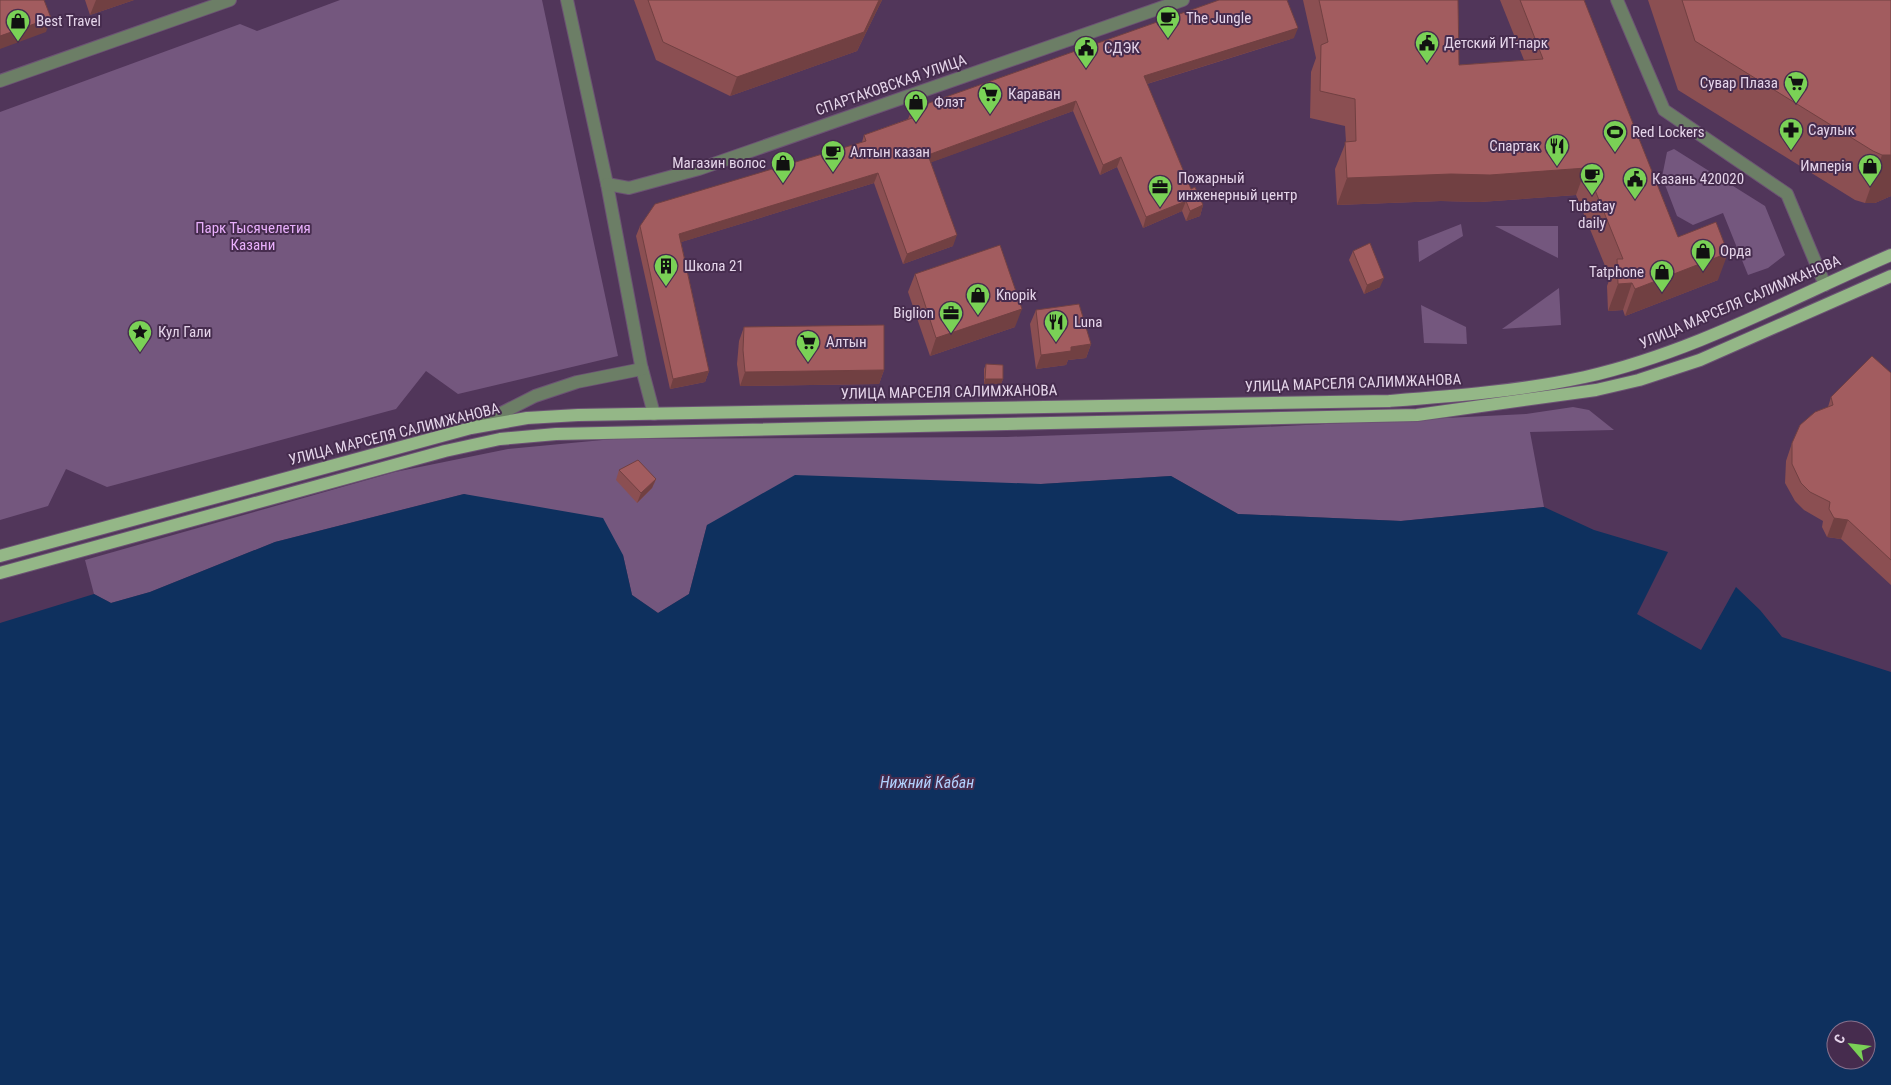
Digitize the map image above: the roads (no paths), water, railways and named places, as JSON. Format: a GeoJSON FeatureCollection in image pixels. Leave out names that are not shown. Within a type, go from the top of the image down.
{"type":"FeatureCollection","features":[{"type":"Feature","properties":{"kind":"main road","name":"УЛИЦА МАРСЕЛЯ САЛИМЖАНОВА"},"geometry":{"type":"LineString","coordinates":[[0,556],[471,428],[527,418],[578,415],[898,408],[1318,403],[1457,396],[1585,377],[1692,343],[1891,255]]}},
{"type":"Feature","properties":{"kind":"main road"},"geometry":{"type":"LineString","coordinates":[[0,573],[445,451],[500,439],[556,434],[1417,415],[1596,390],[1639,380],[1700,360],[1891,276]]}},
{"type":"Feature","properties":{"kind":"street"},"geometry":{"type":"LineString","coordinates":[[0,81],[230,0]]}},
{"type":"Feature","properties":{"kind":"street"},"geometry":{"type":"LineString","coordinates":[[567,0],[608,184],[642,369],[654,414]]}},
{"type":"Feature","properties":{"kind":"street","name":"СПАРТАКОВСКАЯ УЛИЦА"},"geometry":{"type":"LineString","coordinates":[[608,184],[629,188],[699,169],[1182,0]]}},
{"type":"Feature","properties":{"kind":"street"},"geometry":{"type":"LineString","coordinates":[[1617,0],[1664,110],[1787,194],[1825,285]]}},
{"type":"Feature","properties":{"kind":"street"},"geometry":{"type":"LineString","coordinates":[[471,428],[535,396],[577,382],[642,369]]}},
{"type":"Feature","properties":{"kind":"water","name":"Нижний Кабан"},"geometry":{"type":"Polygon","coordinates":[[[795,475],[1041,484],[1171,476],[1238,514],[1401,521],[1544,507],[1594,530],[1668,552],[1637,614],[1701,650],[1736,587],[1760,610],[1782,637],[1891,672],[1891,1085],[0,1085],[0,623],[94,594],[111,603],[150,592],[275,542],[464,494],[603,518],[623,555],[632,595],[658,613],[689,594],[707,525],[795,475]]]}},
{"type":"Feature","properties":{"kind":"place","name":"The Jungle"},"geometry":{"type":"Point","coordinates":[1168,39]}},
{"type":"Feature","properties":{"kind":"place","name":"Best Travel"},"geometry":{"type":"Point","coordinates":[18,42]}},
{"type":"Feature","properties":{"kind":"place","name":"Детский ИТ-парк"},"geometry":{"type":"Point","coordinates":[1427,64]}},
{"type":"Feature","properties":{"kind":"place","name":"СДЭК"},"geometry":{"type":"Point","coordinates":[1086,69]}},
{"type":"Feature","properties":{"kind":"place","name":"Сувар Плаза"},"geometry":{"type":"Point","coordinates":[1796,104]}},
{"type":"Feature","properties":{"kind":"place","name":"Караван"},"geometry":{"type":"Point","coordinates":[990,115]}},
{"type":"Feature","properties":{"kind":"place","name":"Флэт"},"geometry":{"type":"Point","coordinates":[916,123]}},
{"type":"Feature","properties":{"kind":"place","name":"Саулык"},"geometry":{"type":"Point","coordinates":[1791,151]}},
{"type":"Feature","properties":{"kind":"place","name":"Red Lockers"},"geometry":{"type":"Point","coordinates":[1615,153]}},
{"type":"Feature","properties":{"kind":"place","name":"Спартак"},"geometry":{"type":"Point","coordinates":[1557,167]}},
{"type":"Feature","properties":{"kind":"place","name":"Алтын казан"},"geometry":{"type":"Point","coordinates":[833,173]}},
{"type":"Feature","properties":{"kind":"place","name":"Магазин волос"},"geometry":{"type":"Point","coordinates":[783,184]}},
{"type":"Feature","properties":{"kind":"place","name":"Имперiя"},"geometry":{"type":"Point","coordinates":[1870,187]}},
{"type":"Feature","properties":{"kind":"place","name":"Tubatay daily"},"geometry":{"type":"Point","coordinates":[1592,196]}},
{"type":"Feature","properties":{"kind":"place","name":"Казань 420020"},"geometry":{"type":"Point","coordinates":[1635,200]}},
{"type":"Feature","properties":{"kind":"place","name":"Пожарный инженерный центр"},"geometry":{"type":"Point","coordinates":[1160,208]}},
{"type":"Feature","properties":{"kind":"place","name":"Орда"},"geometry":{"type":"Point","coordinates":[1703,272]}},
{"type":"Feature","properties":{"kind":"place","name":"Школа 21"},"geometry":{"type":"Point","coordinates":[666,287]}},
{"type":"Feature","properties":{"kind":"place","name":"Tatphone"},"geometry":{"type":"Point","coordinates":[1662,293]}},
{"type":"Feature","properties":{"kind":"place","name":"Knopik"},"geometry":{"type":"Point","coordinates":[978,316]}},
{"type":"Feature","properties":{"kind":"place","name":"Biglion"},"geometry":{"type":"Point","coordinates":[951,334]}},
{"type":"Feature","properties":{"kind":"place","name":"Luna"},"geometry":{"type":"Point","coordinates":[1056,343]}},
{"type":"Feature","properties":{"kind":"place","name":"Кул Гали"},"geometry":{"type":"Point","coordinates":[140,353]}},
{"type":"Feature","properties":{"kind":"place","name":"Алтын"},"geometry":{"type":"Point","coordinates":[808,363]}},
{"type":"Feature","properties":{"kind":"park label","name":"Парк Тысячелетия Казани"},"geometry":{"type":"Point","coordinates":[253,236]}}]}
